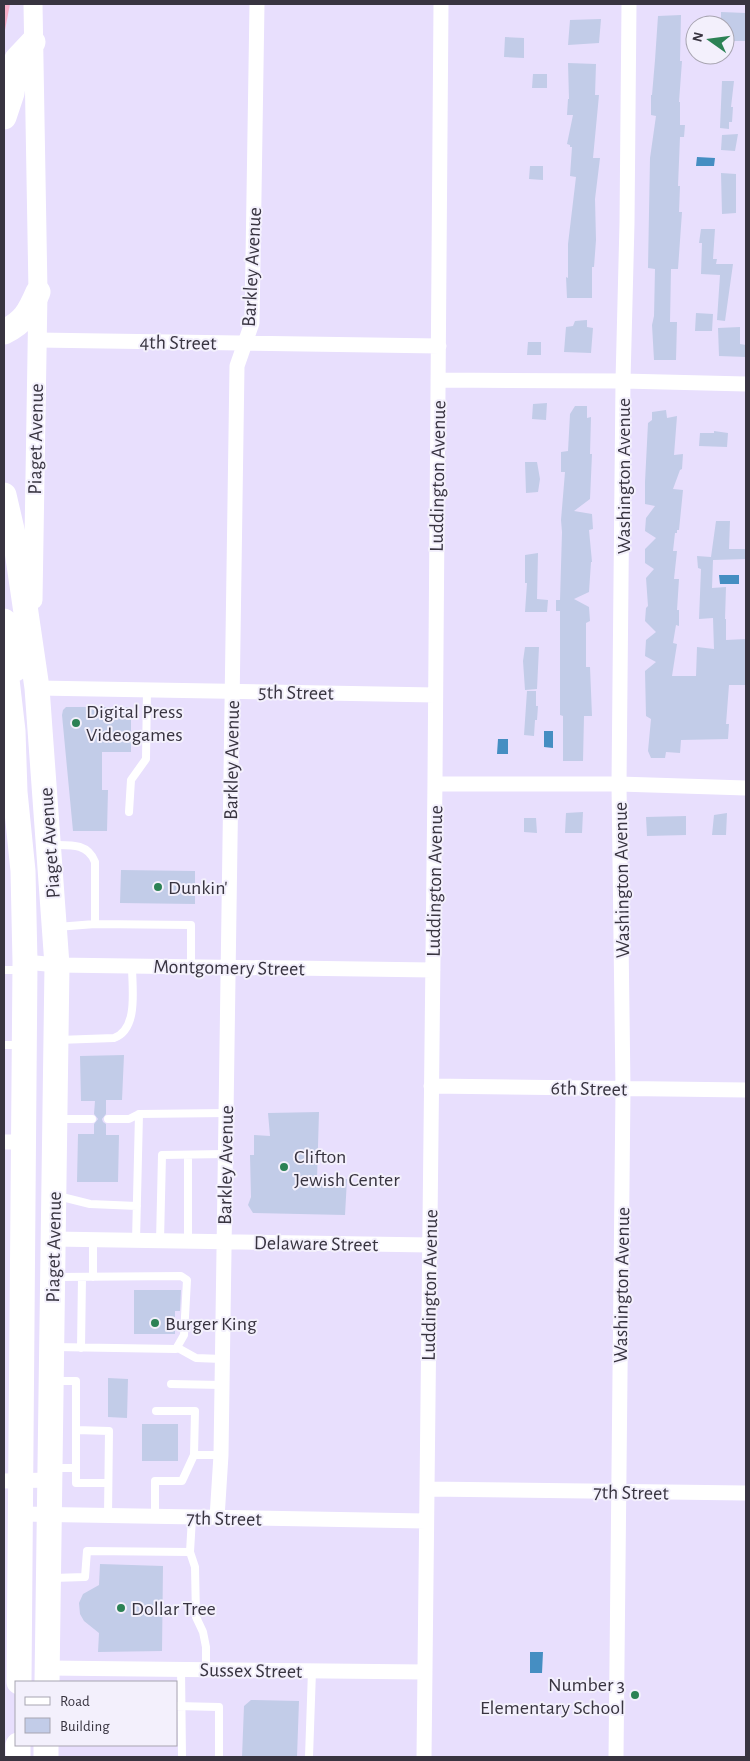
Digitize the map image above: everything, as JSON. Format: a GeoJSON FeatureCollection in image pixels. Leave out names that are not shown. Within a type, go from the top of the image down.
{"type":"FeatureCollection","features":[{"type":"Feature","properties":{"kind":"highway"},"geometry":{"type":"LineString","coordinates":[[4,86],[25,50]]}},
{"type":"Feature","properties":{"kind":"highway"},"geometry":{"type":"LineString","coordinates":[[4,117],[25,50]]}},
{"type":"Feature","properties":{"kind":"highway"},"geometry":{"type":"LineString","coordinates":[[4,332],[17,326],[29,313],[38,292]]}},
{"type":"Feature","properties":{"kind":"highway"},"geometry":{"type":"LineString","coordinates":[[4,495],[16,551],[30,638]]}},
{"type":"Feature","properties":{"kind":"highway"},"geometry":{"type":"LineString","coordinates":[[4,621],[20,683],[28,688],[37,688]]}},
{"type":"Feature","properties":{"kind":"highway","name":"Piaget Avenue"},"geometry":{"type":"LineString","coordinates":[[30,638],[37,688],[57,965],[47,1675]]}},
{"type":"Feature","properties":{"kind":"highway","name":"Piaget Avenue"},"geometry":{"type":"LineString","coordinates":[[4,654],[13,731],[9,792],[22,871],[14,1045],[13,1481],[21,1514],[19,1681]]}},
{"type":"Feature","properties":{"kind":"highway"},"geometry":{"type":"LineString","coordinates":[[4,748],[9,792]]}},
{"type":"Feature","properties":{"kind":"street","name":"Piaget Avenue"},"geometry":{"type":"LineString","coordinates":[[30,638],[33,599],[38,292],[25,50],[33,4]]}},
{"type":"Feature","properties":{"kind":"street","name":"Barkley Avenue"},"geometry":{"type":"LineString","coordinates":[[218,1518],[221,1454],[237,366],[252,324],[257,4]]}},
{"type":"Feature","properties":{"kind":"street","name":"Luddington Avenue"},"geometry":{"type":"LineString","coordinates":[[424,1757],[436,695],[441,4]]}},
{"type":"Feature","properties":{"kind":"street","name":"Washington Avenue"},"geometry":{"type":"LineString","coordinates":[[616,1757],[623,1088],[619,784],[629,4]]}},
{"type":"Feature","properties":{"kind":"street","name":"4th Street"},"geometry":{"type":"LineString","coordinates":[[37,340],[439,346]]}},
{"type":"Feature","properties":{"kind":"street"},"geometry":{"type":"LineString","coordinates":[[438,380],[623,380],[746,384]]}},
{"type":"Feature","properties":{"kind":"street","name":"5th Street"},"geometry":{"type":"LineString","coordinates":[[37,688],[436,695]]}},
{"type":"Feature","properties":{"kind":"street"},"geometry":{"type":"LineString","coordinates":[[435,784],[619,784],[746,788]]}},
{"type":"Feature","properties":{"kind":"street"},"geometry":{"type":"LineString","coordinates":[[9,792],[45,793]]}},
{"type":"Feature","properties":{"kind":"street","name":"Montgomery Street"},"geometry":{"type":"LineString","coordinates":[[18,968],[57,965],[432,970]]}},
{"type":"Feature","properties":{"kind":"street","name":"6th Street"},"geometry":{"type":"LineString","coordinates":[[431,1086],[746,1090]]}},
{"type":"Feature","properties":{"kind":"street","name":"Delaware Street"},"geometry":{"type":"LineString","coordinates":[[53,1239],[430,1245]]}},
{"type":"Feature","properties":{"kind":"street"},"geometry":{"type":"LineString","coordinates":[[13,1481],[50,1474]]}},
{"type":"Feature","properties":{"kind":"street","name":"7th Street"},"geometry":{"type":"LineString","coordinates":[[427,1490],[746,1493]]}},
{"type":"Feature","properties":{"kind":"street","name":"7th Street"},"geometry":{"type":"LineString","coordinates":[[21,1514],[426,1520]]}},
{"type":"Feature","properties":{"kind":"street","name":"Sussex Street"},"geometry":{"type":"LineString","coordinates":[[47,1675],[181,1669],[425,1672]]}},
{"type":"Feature","properties":{"kind":"lane"},"geometry":{"type":"LineString","coordinates":[[129,812],[131,780],[146,759],[148,690]]}},
{"type":"Feature","properties":{"kind":"lane"},"geometry":{"type":"LineString","coordinates":[[49,844],[80,846],[93,855],[95,862],[95,924]]}},
{"type":"Feature","properties":{"kind":"lane"},"geometry":{"type":"LineString","coordinates":[[54,928],[95,924],[191,925],[191,967]]}},
{"type":"Feature","properties":{"kind":"lane"},"geometry":{"type":"LineString","coordinates":[[56,1040],[114,1038],[120,1036],[126,1030],[131,1019],[132,966]]}},
{"type":"Feature","properties":{"kind":"lane"},"geometry":{"type":"LineString","coordinates":[[108,1119],[129,1119],[139,1114],[226,1113]]}},
{"type":"Feature","properties":{"kind":"lane"},"geometry":{"type":"LineString","coordinates":[[136,1240],[139,1114]]}},
{"type":"Feature","properties":{"kind":"lane"},"geometry":{"type":"LineString","coordinates":[[55,1119],[92,1119]]}},
{"type":"Feature","properties":{"kind":"lane"},"geometry":{"type":"LineString","coordinates":[[160,1241],[162,1155],[225,1154]]}},
{"type":"Feature","properties":{"kind":"lane"},"geometry":{"type":"LineString","coordinates":[[188,1155],[188,1241]]}},
{"type":"Feature","properties":{"kind":"lane"},"geometry":{"type":"LineString","coordinates":[[54,1195],[90,1204],[137,1206]]}},
{"type":"Feature","properties":{"kind":"lane"},"geometry":{"type":"LineString","coordinates":[[93,1240],[93,1277]]}},
{"type":"Feature","properties":{"kind":"lane"},"geometry":{"type":"LineString","coordinates":[[53,1277],[181,1276],[187,1280],[184,1335],[178,1348]]}},
{"type":"Feature","properties":{"kind":"lane"},"geometry":{"type":"LineString","coordinates":[[82,1277],[82,1348]]}},
{"type":"Feature","properties":{"kind":"lane"},"geometry":{"type":"LineString","coordinates":[[52,1347],[178,1348],[196,1358],[222,1359]]}},
{"type":"Feature","properties":{"kind":"lane"},"geometry":{"type":"LineString","coordinates":[[52,1381],[76,1381],[76,1430],[80,1448],[76,1483],[108,1483]]}},
{"type":"Feature","properties":{"kind":"lane"},"geometry":{"type":"LineString","coordinates":[[171,1384],[222,1385]]}},
{"type":"Feature","properties":{"kind":"lane"},"geometry":{"type":"LineString","coordinates":[[155,1517],[155,1481],[182,1481],[194,1454],[194,1411],[156,1411]]}},
{"type":"Feature","properties":{"kind":"lane"},"geometry":{"type":"LineString","coordinates":[[76,1430],[109,1431],[106,1448],[108,1516]]}},
{"type":"Feature","properties":{"kind":"lane"},"geometry":{"type":"LineString","coordinates":[[194,1454],[221,1454]]}},
{"type":"Feature","properties":{"kind":"lane"},"geometry":{"type":"LineString","coordinates":[[50,1474],[78,1464]]}},
{"type":"Feature","properties":{"kind":"lane"},"geometry":{"type":"LineString","coordinates":[[192,1518],[190,1552],[195,1567],[196,1618],[203,1632],[206,1647],[206,1670]]}},
{"type":"Feature","properties":{"kind":"lane"},"geometry":{"type":"LineString","coordinates":[[48,1578],[85,1577],[87,1551],[190,1552]]}},
{"type":"Feature","properties":{"kind":"lane"},"geometry":{"type":"LineString","coordinates":[[181,1669],[179,1739],[182,1757]]}},
{"type":"Feature","properties":{"kind":"lane"},"geometry":{"type":"LineString","coordinates":[[309,1757],[312,1671]]}},
{"type":"Feature","properties":{"kind":"lane"},"geometry":{"type":"LineString","coordinates":[[179,1706],[219,1707],[219,1757]]}},
{"type":"Feature","properties":{"kind":"shaded area"},"geometry":{"type":"Polygon","coordinates":[[[4,4],[10,4],[4,35],[4,4]]]}},
{"type":"Feature","properties":{"kind":"water"},"geometry":{"type":"Polygon","coordinates":[[[697,157],[715,158],[714,166],[696,166],[697,157]]]}},
{"type":"Feature","properties":{"kind":"water"},"geometry":{"type":"Polygon","coordinates":[[[719,575],[739,575],[739,584],[720,584],[719,575]]]}},
{"type":"Feature","properties":{"kind":"water"},"geometry":{"type":"Polygon","coordinates":[[[544,731],[553,731],[553,748],[544,747],[544,731]]]}},
{"type":"Feature","properties":{"kind":"water"},"geometry":{"type":"Polygon","coordinates":[[[498,739],[508,739],[508,754],[497,754],[498,739]]]}},
{"type":"Feature","properties":{"kind":"water"},"geometry":{"type":"Polygon","coordinates":[[[530,1652],[543,1652],[542,1673],[530,1673],[530,1652]]]}},
{"type":"Feature","properties":{"kind":"building"},"geometry":{"type":"Polygon","coordinates":[[[721,12],[746,13],[746,41],[735,41],[735,15],[721,15],[721,12]]]}},
{"type":"Feature","properties":{"kind":"building"},"geometry":{"type":"Polygon","coordinates":[[[681,15],[680,61],[682,61],[679,102],[680,125],[685,125],[684,137],[680,137],[678,186],[680,186],[679,212],[682,212],[678,269],[671,269],[670,322],[677,322],[676,360],[654,360],[652,325],[654,316],[655,269],[648,268],[650,158],[656,116],[651,115],[651,95],[658,16],[681,15]]]}},
{"type":"Feature","properties":{"kind":"building"},"geometry":{"type":"Polygon","coordinates":[[[601,19],[599,43],[568,45],[570,20],[601,19]]]}},
{"type":"Feature","properties":{"kind":"building"},"geometry":{"type":"Polygon","coordinates":[[[505,37],[524,38],[524,58],[504,57],[505,37]]]}},
{"type":"Feature","properties":{"kind":"building"},"geometry":{"type":"Polygon","coordinates":[[[568,63],[596,64],[595,95],[599,95],[593,158],[600,158],[595,199],[596,240],[594,267],[592,267],[592,298],[567,298],[568,244],[576,177],[570,176],[572,147],[567,144],[573,115],[567,115],[569,99],[568,63]]]}},
{"type":"Feature","properties":{"kind":"building"},"geometry":{"type":"Polygon","coordinates":[[[533,74],[547,74],[547,88],[532,88],[533,74]]]}},
{"type":"Feature","properties":{"kind":"building"},"geometry":{"type":"Polygon","coordinates":[[[722,81],[734,81],[731,107],[733,107],[732,122],[729,122],[729,129],[720,128],[722,81]]]}},
{"type":"Feature","properties":{"kind":"building"},"geometry":{"type":"Polygon","coordinates":[[[738,134],[735,151],[721,150],[722,135],[738,134]]]}},
{"type":"Feature","properties":{"kind":"building"},"geometry":{"type":"Polygon","coordinates":[[[530,166],[543,166],[543,180],[529,179],[530,166]]]}},
{"type":"Feature","properties":{"kind":"building"},"geometry":{"type":"Polygon","coordinates":[[[721,173],[736,174],[736,213],[722,214],[721,173]]]}},
{"type":"Feature","properties":{"kind":"building"},"geometry":{"type":"Polygon","coordinates":[[[701,229],[715,229],[713,259],[717,259],[716,264],[733,264],[725,321],[717,320],[720,275],[701,274],[702,243],[699,243],[701,229]]]}},
{"type":"Feature","properties":{"kind":"building"},"geometry":{"type":"Polygon","coordinates":[[[696,313],[713,314],[712,331],[695,331],[696,313]]]}},
{"type":"Feature","properties":{"kind":"building"},"geometry":{"type":"Polygon","coordinates":[[[587,320],[587,327],[593,328],[591,353],[564,352],[566,327],[573,326],[575,321],[587,320]]]}},
{"type":"Feature","properties":{"kind":"building"},"geometry":{"type":"Polygon","coordinates":[[[740,327],[740,344],[746,345],[746,357],[719,356],[718,328],[740,327]]]}},
{"type":"Feature","properties":{"kind":"building"},"geometry":{"type":"Polygon","coordinates":[[[528,342],[541,342],[541,355],[527,355],[528,342]]]}},
{"type":"Feature","properties":{"kind":"building"},"geometry":{"type":"Polygon","coordinates":[[[547,403],[546,420],[532,419],[533,404],[547,403]]]}},
{"type":"Feature","properties":{"kind":"building"},"geometry":{"type":"Polygon","coordinates":[[[575,406],[587,406],[587,418],[591,417],[590,499],[574,511],[592,514],[593,529],[589,530],[592,562],[589,592],[574,599],[589,607],[590,621],[586,623],[586,667],[590,667],[592,716],[584,716],[583,761],[563,761],[563,716],[560,715],[560,611],[556,611],[556,600],[560,600],[561,520],[565,472],[561,472],[561,452],[568,451],[570,414],[575,406]]]}},
{"type":"Feature","properties":{"kind":"building"},"geometry":{"type":"Polygon","coordinates":[[[666,410],[667,418],[677,416],[674,455],[683,454],[682,469],[673,489],[683,490],[679,530],[675,533],[673,551],[677,551],[674,579],[679,579],[677,610],[679,610],[679,626],[676,625],[673,643],[677,644],[672,676],[696,676],[697,647],[714,649],[713,618],[699,619],[701,569],[698,568],[697,556],[711,557],[716,521],[730,521],[729,549],[746,549],[746,559],[713,560],[712,588],[726,587],[726,640],[746,639],[746,685],[729,685],[726,724],[729,724],[728,739],[681,740],[680,753],[666,752],[665,758],[651,758],[648,751],[651,719],[646,716],[645,671],[656,662],[645,656],[646,640],[656,632],[645,621],[646,608],[648,606],[646,578],[654,569],[645,563],[645,549],[656,538],[645,531],[646,518],[655,506],[645,504],[645,482],[648,423],[652,420],[652,412],[666,410]]]}},
{"type":"Feature","properties":{"kind":"building"},"geometry":{"type":"Polygon","coordinates":[[[714,431],[728,433],[727,447],[699,446],[700,433],[714,433],[714,431]]]}},
{"type":"Feature","properties":{"kind":"building"},"geometry":{"type":"Polygon","coordinates":[[[525,462],[537,462],[540,479],[538,492],[526,493],[525,462]]]}},
{"type":"Feature","properties":{"kind":"building"},"geometry":{"type":"Polygon","coordinates":[[[538,553],[537,599],[548,600],[547,612],[525,612],[527,583],[525,583],[525,555],[538,553]]]}},
{"type":"Feature","properties":{"kind":"building"},"geometry":{"type":"Polygon","coordinates":[[[525,647],[539,647],[537,689],[525,690],[523,661],[525,647]]]}},
{"type":"Feature","properties":{"kind":"building"},"geometry":{"type":"Polygon","coordinates":[[[527,691],[536,691],[536,706],[538,706],[534,736],[524,735],[527,691]]]}},
{"type":"Feature","properties":{"kind":"building"},"geometry":{"type":"Polygon","coordinates":[[[66,707],[131,707],[131,752],[102,752],[102,790],[108,790],[107,831],[73,831],[62,715],[66,707]]]}},
{"type":"Feature","properties":{"kind":"building"},"geometry":{"type":"Polygon","coordinates":[[[583,812],[582,833],[565,833],[566,813],[583,812]]]}},
{"type":"Feature","properties":{"kind":"building"},"geometry":{"type":"Polygon","coordinates":[[[727,813],[726,835],[712,835],[714,815],[727,813]]]}},
{"type":"Feature","properties":{"kind":"building"},"geometry":{"type":"Polygon","coordinates":[[[686,816],[686,835],[647,836],[646,817],[686,816]]]}},
{"type":"Feature","properties":{"kind":"building"},"geometry":{"type":"Polygon","coordinates":[[[524,818],[536,818],[537,833],[524,832],[524,818]]]}},
{"type":"Feature","properties":{"kind":"building","name":"Dunkin'"},"geometry":{"type":"Polygon","coordinates":[[[121,870],[195,871],[195,904],[120,903],[121,870]]]}},
{"type":"Feature","properties":{"kind":"building"},"geometry":{"type":"Polygon","coordinates":[[[124,1055],[122,1100],[106,1100],[106,1114],[102,1119],[106,1124],[106,1135],[119,1135],[118,1182],[77,1182],[78,1134],[94,1134],[94,1124],[98,1119],[94,1114],[95,1101],[81,1101],[80,1056],[124,1055]]]}},
{"type":"Feature","properties":{"kind":"building","name":"Clifton Jewish Center"},"geometry":{"type":"Polygon","coordinates":[[[319,1112],[317,1180],[347,1179],[345,1215],[253,1213],[248,1205],[251,1197],[250,1155],[254,1155],[254,1135],[270,1136],[268,1113],[319,1112]]]}},
{"type":"Feature","properties":{"kind":"building","name":"Burger King"},"geometry":{"type":"Polygon","coordinates":[[[134,1290],[181,1290],[180,1311],[175,1311],[175,1334],[134,1334],[134,1290]]]}},
{"type":"Feature","properties":{"kind":"building"},"geometry":{"type":"Polygon","coordinates":[[[108,1378],[128,1379],[127,1418],[108,1417],[108,1378]]]}},
{"type":"Feature","properties":{"kind":"building"},"geometry":{"type":"Polygon","coordinates":[[[142,1424],[178,1424],[178,1461],[142,1461],[142,1424]]]}},
{"type":"Feature","properties":{"kind":"building","name":"Dollar Tree"},"geometry":{"type":"Polygon","coordinates":[[[100,1564],[163,1566],[162,1651],[98,1652],[99,1633],[84,1621],[80,1614],[79,1603],[83,1594],[99,1585],[100,1564]]]}},
{"type":"Feature","properties":{"kind":"building"},"geometry":{"type":"Polygon","coordinates":[[[251,1700],[299,1701],[297,1757],[242,1757],[244,1706],[251,1700]]]}},
{"type":"Feature","properties":{"kind":"place","name":"Digital Press Videogames"},"geometry":{"type":"Point","coordinates":[76,723]}},
{"type":"Feature","properties":{"kind":"place","name":"Dunkin'"},"geometry":{"type":"Point","coordinates":[158,887]}},
{"type":"Feature","properties":{"kind":"place","name":"Clifton Jewish Center"},"geometry":{"type":"Point","coordinates":[284,1167]}},
{"type":"Feature","properties":{"kind":"place","name":"Burger King"},"geometry":{"type":"Point","coordinates":[155,1323]}},
{"type":"Feature","properties":{"kind":"place","name":"Dollar Tree"},"geometry":{"type":"Point","coordinates":[121,1608]}},
{"type":"Feature","properties":{"kind":"place","name":"Number 3 Elementary School"},"geometry":{"type":"Point","coordinates":[635,1695]}}]}
